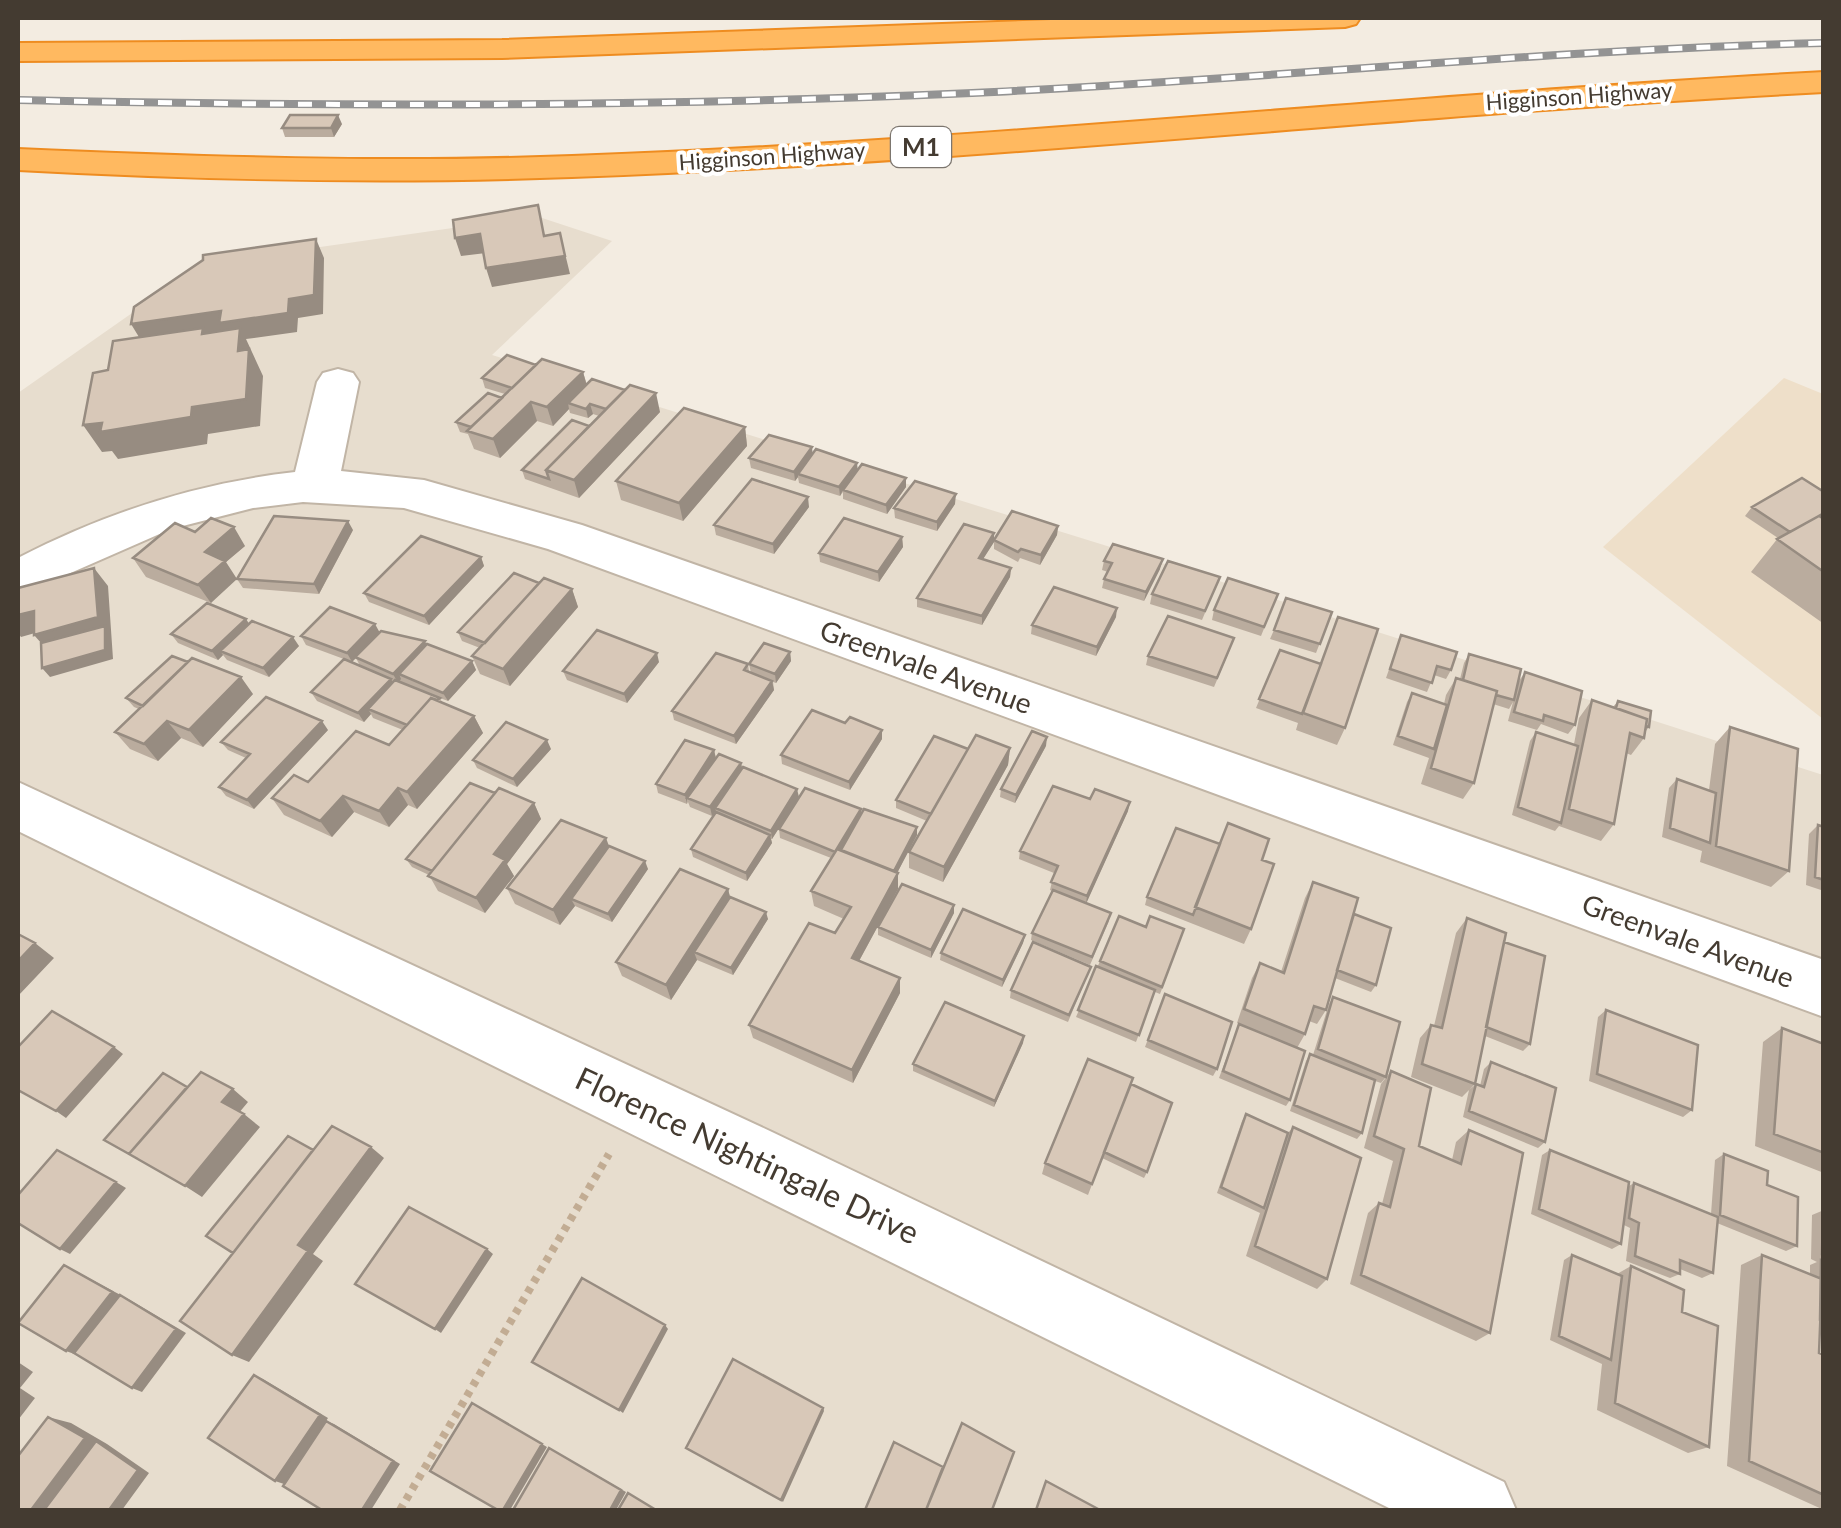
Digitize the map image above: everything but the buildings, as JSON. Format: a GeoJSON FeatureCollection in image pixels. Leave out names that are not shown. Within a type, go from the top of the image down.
{"type":"FeatureCollection","features":[{"type":"Feature","properties":{"kind":"highway"},"geometry":{"type":"LineString","coordinates":[[18,52],[502,49],[1345,18]]}},
{"type":"Feature","properties":{"kind":"highway","name":"Higginson Highway"},"geometry":{"type":"LineString","coordinates":[[18,160],[340,170],[642,164],[1568,96],[1824,82]]}},
{"type":"Feature","properties":{"kind":"street"},"geometry":{"type":"LineString","coordinates":[[314,488],[338,382]]}},
{"type":"Feature","properties":{"kind":"street","name":"Greenvale Avenue"},"geometry":{"type":"LineString","coordinates":[[18,578],[67,551],[161,513],[246,495],[314,488],[401,492],[565,537],[1824,990]]}},
{"type":"Feature","properties":{"kind":"street","name":"Florence Nightingale Drive"},"geometry":{"type":"LineString","coordinates":[[18,805],[638,1106],[1108,1326],[1476,1510]]}},
{"type":"Feature","properties":{"kind":"path"},"geometry":{"type":"LineString","coordinates":[[400,1510],[638,1106]]}},
{"type":"Feature","properties":{"kind":"shaded area"},"geometry":{"type":"Polygon","coordinates":[[[536,216],[612,241],[492,355],[1194,573],[1823,775],[1823,1510],[18,1510],[18,393],[202,264],[536,216]]]}},
{"type":"Feature","properties":{"kind":"shaded area"},"geometry":{"type":"Polygon","coordinates":[[[1784,378],[1823,394],[1823,719],[1603,547],[1784,378]]]}},
{"type":"Feature","properties":{"kind":"railway"},"geometry":{"type":"LineString","coordinates":[[18,100],[495,104],[853,98],[1611,52],[1824,43]]}}]}
